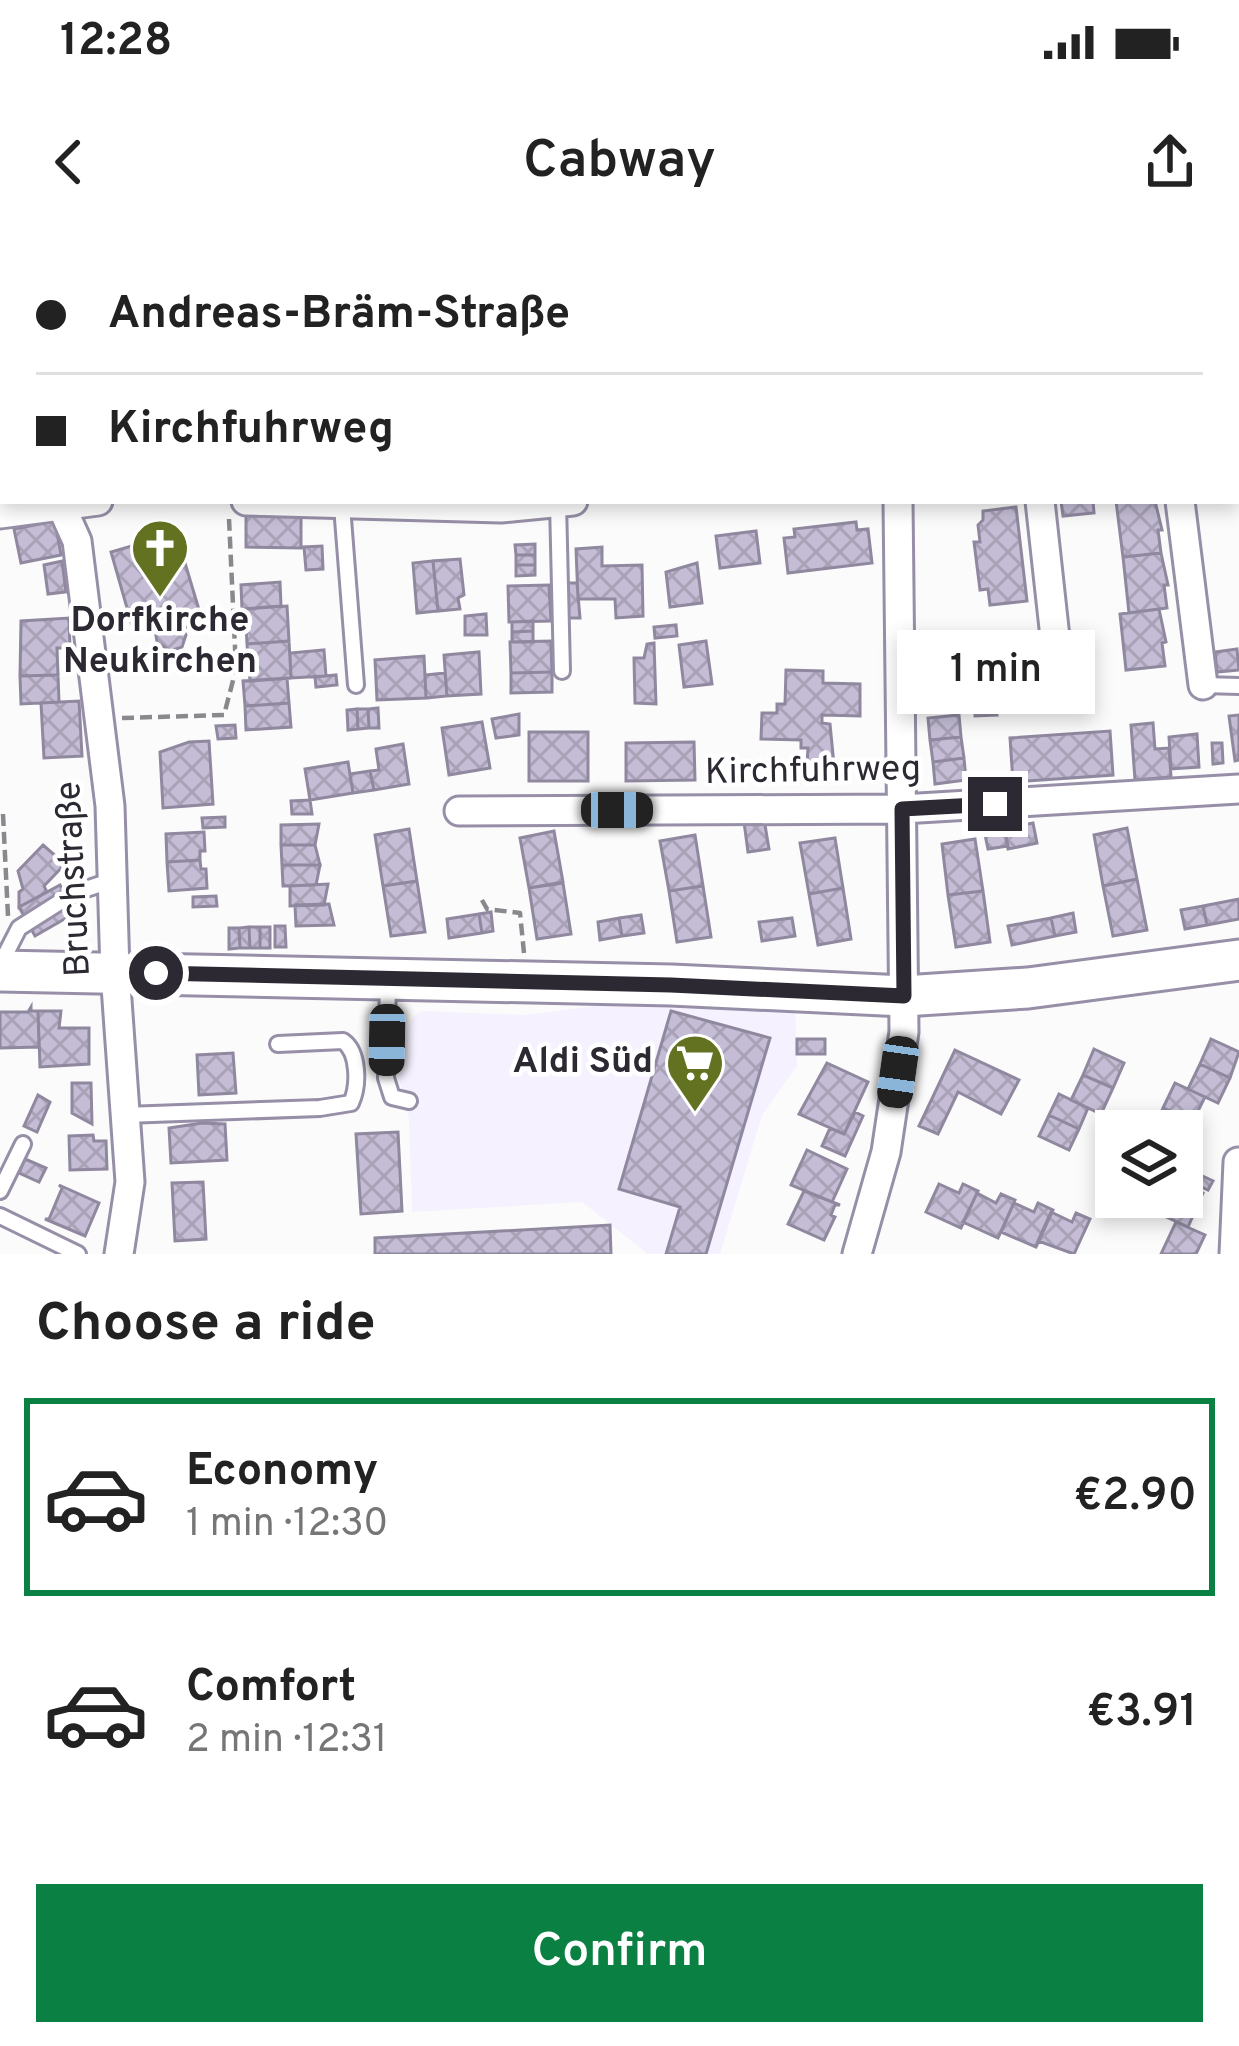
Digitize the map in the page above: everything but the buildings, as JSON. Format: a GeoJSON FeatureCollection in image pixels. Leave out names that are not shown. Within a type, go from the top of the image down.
{"type":"FeatureCollection","features":[{"type":"Feature","properties":{"kind":"main road"},"geometry":{"type":"LineString","coordinates":[[3,960],[115,972],[671,985],[904,996],[1028,988],[1239,960]]}},
{"type":"Feature","properties":{"kind":"street"},"geometry":{"type":"LineString","coordinates":[[0,514],[55,504]]}},
{"type":"Feature","properties":{"kind":"street","name":"Bruchstraße"},"geometry":{"type":"LineString","coordinates":[[60,504],[77,541],[100,718],[113,880],[130,1182],[119,1254]]}},
{"type":"Feature","properties":{"kind":"street"},"geometry":{"type":"LineString","coordinates":[[310,504],[401,504]]}},
{"type":"Feature","properties":{"kind":"street"},"geometry":{"type":"LineString","coordinates":[[445,504],[501,508],[544,504]]}},
{"type":"Feature","properties":{"kind":"street"},"geometry":{"type":"LineString","coordinates":[[857,1254],[886,1152],[904,1032],[898,504]]}},
{"type":"Feature","properties":{"kind":"street"},"geometry":{"type":"LineString","coordinates":[[1040,504],[1061,692]]}},
{"type":"Feature","properties":{"kind":"street"},"geometry":{"type":"LineString","coordinates":[[1180,504],[1203,686]]}},
{"type":"Feature","properties":{"kind":"street","name":"Kirchfuhrweg"},"geometry":{"type":"LineString","coordinates":[[458,811],[902,809],[1239,789]]}},
{"type":"Feature","properties":{"kind":"street"},"geometry":{"type":"LineString","coordinates":[[1234,1254],[1238,1161]]}},
{"type":"Feature","properties":{"kind":"lane"},"geometry":{"type":"LineString","coordinates":[[562,671],[566,504]]}},
{"type":"Feature","properties":{"kind":"lane"},"geometry":{"type":"LineString","coordinates":[[342,506],[356,685]]}},
{"type":"Feature","properties":{"kind":"lane"},"geometry":{"type":"LineString","coordinates":[[1203,686],[1239,686]]}},
{"type":"Feature","properties":{"kind":"lane"},"geometry":{"type":"LineString","coordinates":[[3,960],[19,928],[74,893],[113,880]]}},
{"type":"Feature","properties":{"kind":"lane"},"geometry":{"type":"LineString","coordinates":[[388,981],[386,1078],[392,1097],[409,1101]]}},
{"type":"Feature","properties":{"kind":"lane"},"geometry":{"type":"LineString","coordinates":[[125,1115],[351,1103],[355,1095],[350,1045],[343,1041],[278,1044]]}},
{"type":"Feature","properties":{"kind":"lane"},"geometry":{"type":"LineString","coordinates":[[0,1191],[23,1144]]}},
{"type":"Feature","properties":{"kind":"lane"},"geometry":{"type":"LineString","coordinates":[[0,1216],[78,1254]]}},
{"type":"Feature","properties":{"kind":"path"},"geometry":{"type":"LineString","coordinates":[[100,718],[224,716],[236,669],[228,504]]}},
{"type":"Feature","properties":{"kind":"path"},"geometry":{"type":"LineString","coordinates":[[3,814],[3,960]]}},
{"type":"Feature","properties":{"kind":"path"},"geometry":{"type":"LineString","coordinates":[[482,900],[487,909],[520,913],[525,967]]}},
{"type":"Feature","properties":{"kind":"shaded area"},"geometry":{"type":"Polygon","coordinates":[[[610,1004],[795,1008],[797,1066],[762,1115],[720,1254],[648,1254],[582,1202],[412,1212],[409,1119],[399,1078],[401,1042],[412,1018],[421,1011],[526,1015],[610,1004]]]}},
{"type":"Feature","properties":{"kind":"place","name":"Dorfkirche Neukirchen"},"geometry":{"type":"Point","coordinates":[160,599]}},
{"type":"Feature","properties":{"kind":"place","name":"Aldi Süd"},"geometry":{"type":"Point","coordinates":[695,1114]}},
{"type":"Feature","properties":{"kind":"route"},"geometry":{"type":"LineString","coordinates":[[156,973],[671,985],[904,996],[902,809],[995,804]]}}]}
